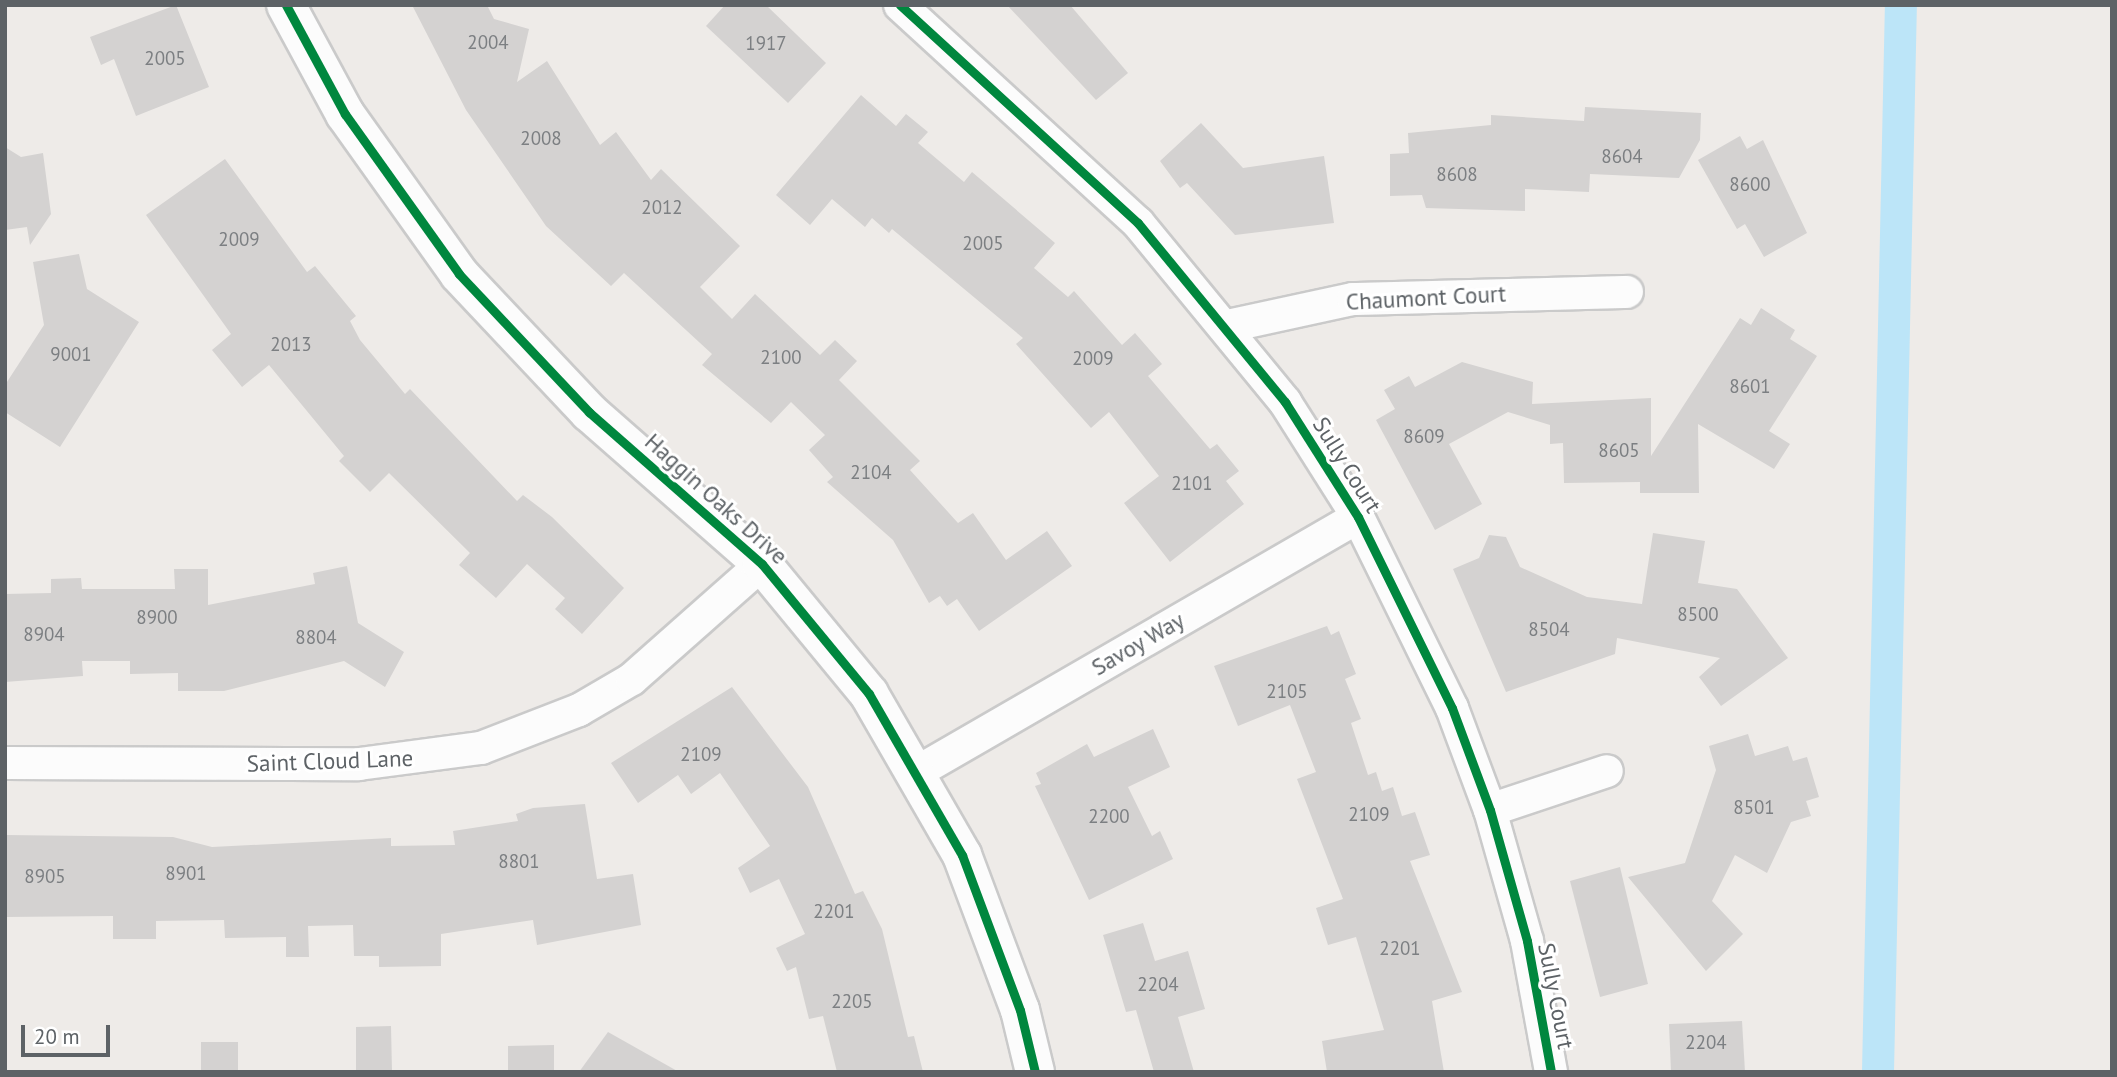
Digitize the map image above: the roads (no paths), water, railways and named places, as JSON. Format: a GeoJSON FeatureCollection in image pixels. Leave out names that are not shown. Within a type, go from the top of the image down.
{"type":"FeatureCollection","features":[{"type":"Feature","properties":{"kind":"street","name":"Haggin Oaks Drive"},"geometry":{"type":"LineString","coordinates":[[286,5],[345,114],[459,274],[589,412],[762,564],[869,694],[919,771],[991,922],[1035,1072]]}},
{"type":"Feature","properties":{"kind":"street","name":"Sully Court"},"geometry":{"type":"LineString","coordinates":[[900,5],[1061,147],[1228,326],[1358,517],[1452,708],[1490,810],[1527,941],[1551,1072]]}},
{"type":"Feature","properties":{"kind":"street","name":"Chaumont Court"},"geometry":{"type":"LineString","coordinates":[[1228,326],[1365,298],[1627,292]]}},
{"type":"Feature","properties":{"kind":"street","name":"Savoy Way"},"geometry":{"type":"LineString","coordinates":[[919,771],[1358,517]]}},
{"type":"Feature","properties":{"kind":"street","name":"Saint Cloud Lane"},"geometry":{"type":"LineString","coordinates":[[5,763],[359,764],[481,748],[579,710],[632,679],[762,564]]}},
{"type":"Feature","properties":{"kind":"street"},"geometry":{"type":"LineString","coordinates":[[1490,810],[1607,771]]}},
{"type":"Feature","properties":{"kind":"waterway"},"geometry":{"type":"LineString","coordinates":[[1878,1072],[1901,5]]}}]}
